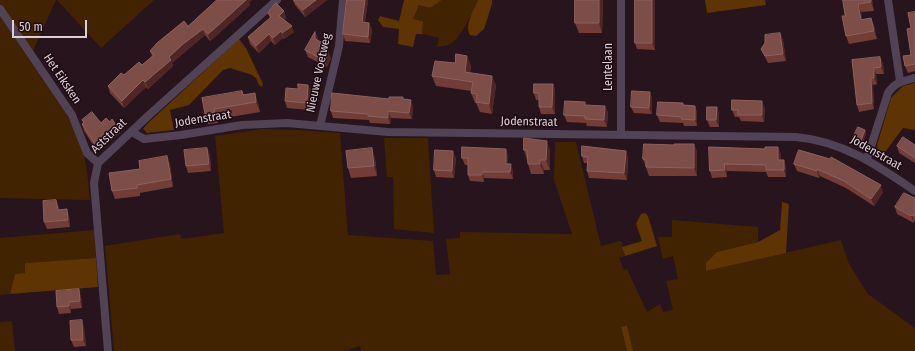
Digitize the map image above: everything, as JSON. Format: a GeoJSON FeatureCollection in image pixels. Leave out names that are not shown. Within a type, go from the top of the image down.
{"type":"FeatureCollection","features":[{"type":"Feature","properties":{"kind":"street","name":"Aststraat"},"geometry":{"type":"LineString","coordinates":[[108,351],[94,183],[98,163],[277,0]]}},
{"type":"Feature","properties":{"kind":"street","name":"Nieuwe Voetweg"},"geometry":{"type":"LineString","coordinates":[[320,126],[339,46],[344,0]]}},
{"type":"Feature","properties":{"kind":"street","name":"Lentelaan"},"geometry":{"type":"LineString","coordinates":[[621,0],[621,135]]}},
{"type":"Feature","properties":{"kind":"street"},"geometry":{"type":"LineString","coordinates":[[888,0],[900,81]]}},
{"type":"Feature","properties":{"kind":"street","name":"Het Eiksken"},"geometry":{"type":"LineString","coordinates":[[0,9],[72,115],[87,153],[98,163]]}},
{"type":"Feature","properties":{"kind":"street"},"geometry":{"type":"LineString","coordinates":[[867,158],[888,93],[893,86],[900,81],[915,78]]}},
{"type":"Feature","properties":{"kind":"street","name":"Jodenstraat"},"geometry":{"type":"LineString","coordinates":[[132,132],[144,139],[181,135],[242,125],[287,123],[388,132],[813,138],[835,144],[867,158],[915,190]]}},
{"type":"Feature","properties":{"kind":"shaded area"},"geometry":{"type":"Polygon","coordinates":[[[0,0],[56,0],[32,53],[0,4],[0,0]]]}},
{"type":"Feature","properties":{"kind":"shaded area"},"geometry":{"type":"Polygon","coordinates":[[[57,0],[154,0],[101,48],[57,0]]]}},
{"type":"Feature","properties":{"kind":"shaded area"},"geometry":{"type":"Polygon","coordinates":[[[404,0],[442,0],[430,8],[419,5],[413,19],[423,21],[422,34],[416,34],[413,47],[398,44],[399,29],[383,27],[378,20],[380,16],[399,21],[404,0]]]}},
{"type":"Feature","properties":{"kind":"shaded area"},"geometry":{"type":"Polygon","coordinates":[[[442,0],[478,0],[467,23],[456,40],[449,45],[437,47],[439,38],[422,34],[423,21],[413,19],[419,5],[430,8],[442,0]]]}},
{"type":"Feature","properties":{"kind":"shaded area"},"geometry":{"type":"Polygon","coordinates":[[[478,0],[492,0],[492,4],[484,29],[476,36],[470,35],[468,27],[470,18],[478,0]]]}},
{"type":"Feature","properties":{"kind":"shaded area"},"geometry":{"type":"Polygon","coordinates":[[[705,0],[765,0],[766,5],[707,13],[705,0]]]}},
{"type":"Feature","properties":{"kind":"shaded area"},"geometry":{"type":"Polygon","coordinates":[[[0,15],[55,94],[73,127],[84,157],[90,200],[0,198],[0,15]]]}},
{"type":"Feature","properties":{"kind":"shaded area"},"geometry":{"type":"Polygon","coordinates":[[[239,39],[246,48],[263,84],[262,87],[252,75],[230,68],[223,70],[189,105],[170,110],[174,130],[147,133],[143,129],[147,124],[239,39]]]}},
{"type":"Feature","properties":{"kind":"shaded area"},"geometry":{"type":"Polygon","coordinates":[[[915,83],[915,130],[903,128],[886,151],[882,153],[878,151],[877,145],[891,98],[903,86],[915,83]]]}},
{"type":"Feature","properties":{"kind":"shaded area"},"geometry":{"type":"Polygon","coordinates":[[[262,129],[340,133],[348,235],[433,241],[436,275],[450,274],[446,239],[460,238],[460,232],[572,234],[554,180],[555,142],[576,142],[601,246],[621,241],[625,256],[619,258],[624,270],[627,269],[647,312],[660,304],[663,312],[673,310],[666,281],[678,279],[673,256],[663,259],[658,237],[672,237],[672,220],[758,227],[758,242],[717,252],[706,271],[841,240],[849,264],[868,294],[915,328],[915,351],[633,351],[627,325],[621,327],[627,351],[361,351],[360,346],[346,351],[114,351],[105,246],[180,234],[182,239],[224,233],[215,136],[262,129]]]}},
{"type":"Feature","properties":{"kind":"shaded area"},"geometry":{"type":"Polygon","coordinates":[[[384,138],[428,138],[434,233],[394,229],[393,177],[387,177],[384,138]]]}},
{"type":"Feature","properties":{"kind":"shaded area"},"geometry":{"type":"Polygon","coordinates":[[[782,202],[789,204],[786,253],[706,271],[706,263],[717,252],[758,242],[780,230],[782,202]]]}},
{"type":"Feature","properties":{"kind":"shaded area"},"geometry":{"type":"Polygon","coordinates":[[[645,213],[648,216],[657,246],[625,256],[622,247],[642,241],[636,224],[641,214],[645,213]]]}},
{"type":"Feature","properties":{"kind":"shaded area"},"geometry":{"type":"Polygon","coordinates":[[[94,230],[96,258],[25,263],[25,273],[15,274],[10,294],[0,295],[0,238],[94,230]]]}},
{"type":"Feature","properties":{"kind":"shaded area"},"geometry":{"type":"Polygon","coordinates":[[[96,258],[98,287],[10,294],[15,274],[25,273],[25,263],[96,258]]]}},
{"type":"Feature","properties":{"kind":"shaded area"},"geometry":{"type":"Polygon","coordinates":[[[12,321],[15,351],[0,351],[0,322],[12,321]]]}},
{"type":"Feature","properties":{"kind":"shaded area"},"geometry":{"type":"Polygon","coordinates":[[[627,325],[633,351],[627,351],[621,327],[627,325]]]}},
{"type":"Feature","properties":{"kind":"building"},"geometry":{"type":"Polygon","coordinates":[[[217,0],[246,0],[208,34],[203,29],[183,44],[169,57],[171,60],[145,82],[143,80],[122,101],[108,86],[121,73],[124,75],[139,62],[142,65],[154,55],[150,51],[157,43],[184,21],[188,26],[217,0]]]}},
{"type":"Feature","properties":{"kind":"building"},"geometry":{"type":"Polygon","coordinates":[[[294,0],[316,0],[303,10],[294,0]]]}},
{"type":"Feature","properties":{"kind":"building"},"geometry":{"type":"Polygon","coordinates":[[[347,0],[365,0],[362,22],[369,23],[368,37],[343,34],[347,0]]]}},
{"type":"Feature","properties":{"kind":"building"},"geometry":{"type":"Polygon","coordinates":[[[575,0],[599,0],[599,23],[575,23],[575,0]]]}},
{"type":"Feature","properties":{"kind":"building"},"geometry":{"type":"Polygon","coordinates":[[[635,0],[652,0],[652,43],[635,43],[635,0]]]}},
{"type":"Feature","properties":{"kind":"building"},"geometry":{"type":"Polygon","coordinates":[[[843,0],[871,0],[871,2],[858,4],[861,20],[871,18],[874,31],[846,36],[842,16],[845,16],[843,0]]]}},
{"type":"Feature","properties":{"kind":"building"},"geometry":{"type":"Polygon","coordinates":[[[276,3],[284,11],[279,16],[292,26],[282,33],[281,31],[273,38],[269,34],[256,46],[248,37],[271,17],[268,13],[276,3]]]}},
{"type":"Feature","properties":{"kind":"building"},"geometry":{"type":"Polygon","coordinates":[[[915,12],[915,64],[905,66],[903,56],[911,55],[907,29],[911,28],[908,13],[915,12]]]}},
{"type":"Feature","properties":{"kind":"building"},"geometry":{"type":"Polygon","coordinates":[[[315,32],[315,39],[321,42],[319,46],[328,51],[325,61],[305,50],[315,32]]]}},
{"type":"Feature","properties":{"kind":"building"},"geometry":{"type":"Polygon","coordinates":[[[780,33],[783,54],[765,56],[761,49],[765,43],[765,35],[780,33]]]}},
{"type":"Feature","properties":{"kind":"building"},"geometry":{"type":"Polygon","coordinates":[[[456,54],[467,56],[465,72],[492,76],[489,104],[476,102],[477,94],[471,93],[473,82],[432,76],[435,61],[455,63],[456,54]]]}},
{"type":"Feature","properties":{"kind":"building"},"geometry":{"type":"Polygon","coordinates":[[[880,57],[881,67],[874,68],[874,78],[871,78],[872,103],[857,105],[852,60],[880,57]]]}},
{"type":"Feature","properties":{"kind":"building"},"geometry":{"type":"Polygon","coordinates":[[[298,84],[308,85],[307,103],[285,101],[286,88],[298,89],[298,84]]]}},
{"type":"Feature","properties":{"kind":"building"},"geometry":{"type":"Polygon","coordinates":[[[534,84],[553,84],[552,107],[539,107],[539,93],[534,93],[534,84]]]}},
{"type":"Feature","properties":{"kind":"building"},"geometry":{"type":"Polygon","coordinates":[[[242,91],[243,95],[255,93],[256,102],[214,109],[215,113],[205,114],[202,98],[242,91]]]}},
{"type":"Feature","properties":{"kind":"building"},"geometry":{"type":"Polygon","coordinates":[[[632,91],[650,92],[649,108],[631,107],[632,91]]]}},
{"type":"Feature","properties":{"kind":"building"},"geometry":{"type":"Polygon","coordinates":[[[332,93],[389,99],[389,97],[403,97],[403,99],[411,100],[409,113],[388,111],[388,118],[368,116],[368,114],[331,111],[332,93]]]}},
{"type":"Feature","properties":{"kind":"building"},"geometry":{"type":"Polygon","coordinates":[[[732,100],[762,101],[762,115],[738,115],[738,110],[732,110],[732,100]]]}},
{"type":"Feature","properties":{"kind":"building"},"geometry":{"type":"Polygon","coordinates":[[[565,101],[585,102],[585,105],[605,106],[604,120],[585,119],[585,116],[564,115],[565,101]]]}},
{"type":"Feature","properties":{"kind":"building"},"geometry":{"type":"Polygon","coordinates":[[[658,102],[683,103],[683,105],[695,106],[695,120],[681,119],[682,117],[657,115],[658,102]]]}},
{"type":"Feature","properties":{"kind":"building"},"geometry":{"type":"Polygon","coordinates":[[[707,107],[717,107],[716,120],[707,120],[707,107]]]}},
{"type":"Feature","properties":{"kind":"building"},"geometry":{"type":"Polygon","coordinates":[[[92,112],[101,123],[106,118],[110,122],[112,119],[117,127],[95,144],[82,124],[84,122],[82,120],[92,112]]]}},
{"type":"Feature","properties":{"kind":"building"},"geometry":{"type":"Polygon","coordinates":[[[858,127],[865,130],[860,143],[852,140],[858,127]]]}},
{"type":"Feature","properties":{"kind":"building"},"geometry":{"type":"Polygon","coordinates":[[[903,137],[915,145],[915,158],[897,146],[903,137]]]}},
{"type":"Feature","properties":{"kind":"building"},"geometry":{"type":"Polygon","coordinates":[[[524,138],[547,141],[546,160],[540,160],[540,164],[528,164],[527,150],[524,150],[524,138]]]}},
{"type":"Feature","properties":{"kind":"building"},"geometry":{"type":"Polygon","coordinates":[[[644,144],[694,144],[694,168],[646,167],[646,160],[643,159],[644,144]]]}},
{"type":"Feature","properties":{"kind":"building"},"geometry":{"type":"Polygon","coordinates":[[[582,146],[626,151],[624,173],[587,171],[588,157],[582,156],[582,146]]]}},
{"type":"Feature","properties":{"kind":"building"},"geometry":{"type":"Polygon","coordinates":[[[462,147],[506,149],[506,164],[511,164],[510,172],[482,172],[482,175],[468,175],[468,158],[462,158],[462,147]]]}},
{"type":"Feature","properties":{"kind":"building"},"geometry":{"type":"Polygon","coordinates":[[[709,147],[765,149],[765,147],[778,147],[778,160],[784,160],[784,170],[766,170],[766,165],[724,164],[725,170],[710,171],[709,147]]]}},
{"type":"Feature","properties":{"kind":"building"},"geometry":{"type":"Polygon","coordinates":[[[207,148],[209,164],[186,166],[184,150],[207,148]]]}},
{"type":"Feature","properties":{"kind":"building"},"geometry":{"type":"Polygon","coordinates":[[[372,148],[374,166],[348,168],[346,151],[372,148]]]}},
{"type":"Feature","properties":{"kind":"building"},"geometry":{"type":"Polygon","coordinates":[[[435,150],[453,151],[452,171],[434,170],[435,150]]]}},
{"type":"Feature","properties":{"kind":"building"},"geometry":{"type":"Polygon","coordinates":[[[799,150],[830,159],[831,157],[881,185],[871,199],[844,181],[817,169],[817,171],[794,164],[799,150]]]}},
{"type":"Feature","properties":{"kind":"building"},"geometry":{"type":"Polygon","coordinates":[[[167,156],[171,179],[137,185],[137,188],[112,191],[109,173],[140,169],[139,161],[167,156]]]}},
{"type":"Feature","properties":{"kind":"building"},"geometry":{"type":"Polygon","coordinates":[[[904,193],[915,198],[915,216],[911,216],[895,207],[904,193]]]}},
{"type":"Feature","properties":{"kind":"building"},"geometry":{"type":"Polygon","coordinates":[[[56,200],[58,210],[67,209],[68,220],[44,222],[43,201],[56,200]]]}},
{"type":"Feature","properties":{"kind":"building"},"geometry":{"type":"Polygon","coordinates":[[[79,289],[80,301],[69,302],[69,306],[57,307],[56,291],[79,289]]]}},
{"type":"Feature","properties":{"kind":"building"},"geometry":{"type":"Polygon","coordinates":[[[82,320],[83,340],[71,340],[70,321],[82,320]]]}}]}
